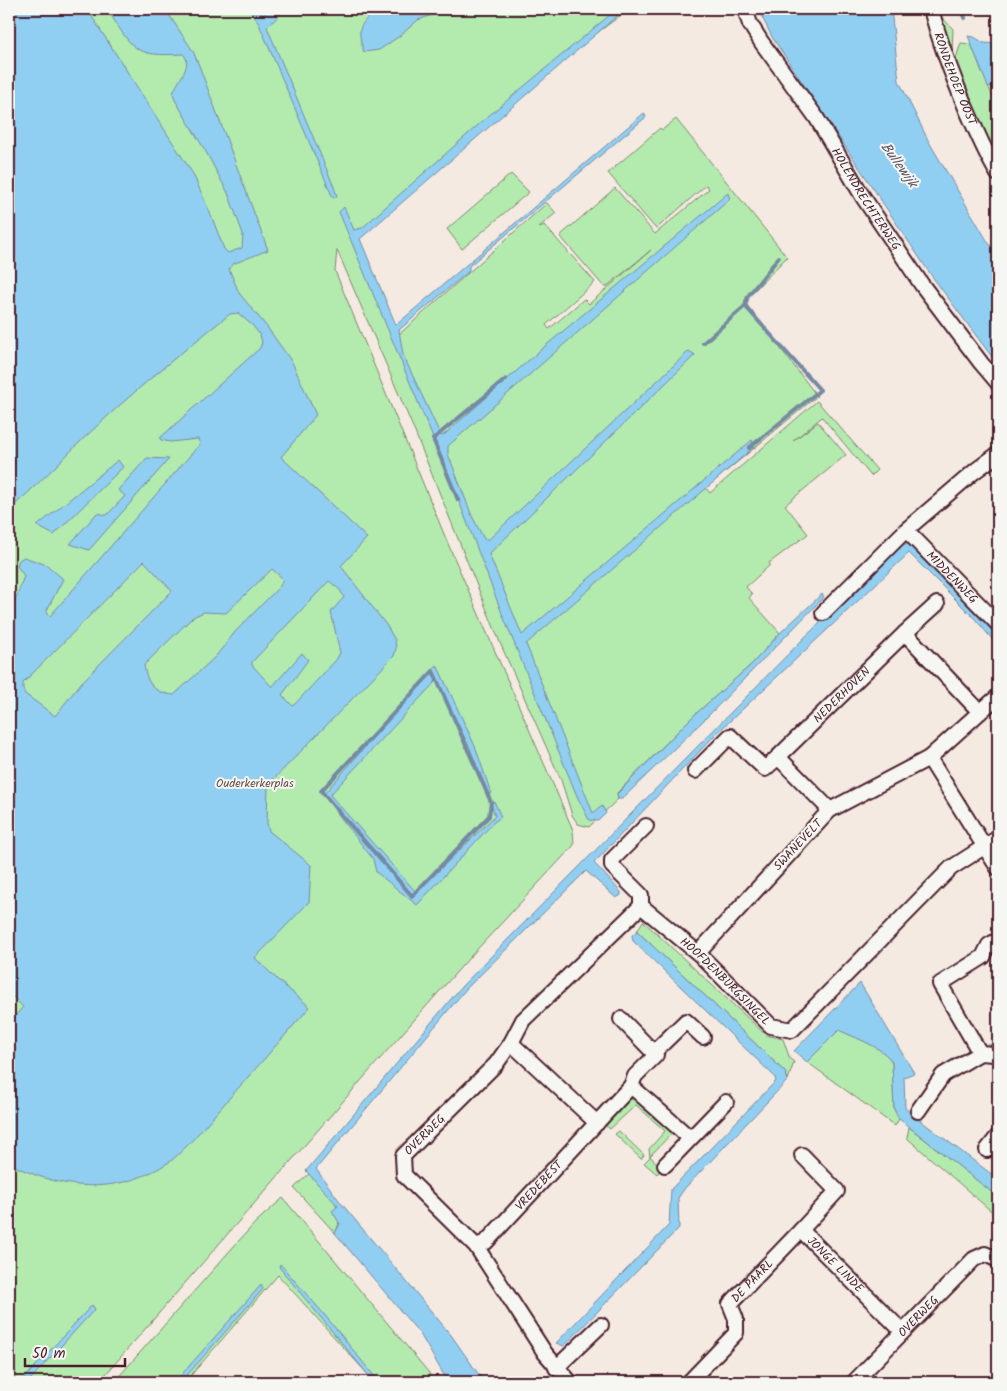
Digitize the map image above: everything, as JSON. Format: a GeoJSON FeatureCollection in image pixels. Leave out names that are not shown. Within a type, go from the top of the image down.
{"type":"FeatureCollection","features":[{"type":"Feature","properties":{"kind":"street","name":"HOLENDRECHTERWEG"},"geometry":{"type":"LineString","coordinates":[[745,9],[750,24],[816,117],[863,197],[917,277],[998,383]]}},
{"type":"Feature","properties":{"kind":"street","name":"RONDEHOEP OOST"},"geometry":{"type":"LineString","coordinates":[[931,9],[938,37],[950,69],[986,154],[998,174]]}},
{"type":"Feature","properties":{"kind":"street"},"geometry":{"type":"LineString","coordinates":[[823,613],[906,530],[975,471],[998,454]]}},
{"type":"Feature","properties":{"kind":"street","name":"MIDDENWEG"},"geometry":{"type":"LineString","coordinates":[[906,530],[998,624]]}},
{"type":"Feature","properties":{"kind":"street","name":"NEDERHOVEN"},"geometry":{"type":"LineString","coordinates":[[778,757],[937,604]]}},
{"type":"Feature","properties":{"kind":"street"},"geometry":{"type":"LineString","coordinates":[[905,633],[980,712]]}},
{"type":"Feature","properties":{"kind":"street"},"geometry":{"type":"LineString","coordinates":[[830,810],[929,758],[994,699],[998,703]]}},
{"type":"Feature","properties":{"kind":"street"},"geometry":{"type":"LineString","coordinates":[[695,771],[730,736],[765,769],[778,757]]}},
{"type":"Feature","properties":{"kind":"street","name":"SWANEVELT"},"geometry":{"type":"LineString","coordinates":[[698,953],[830,810],[778,757]]}},
{"type":"Feature","properties":{"kind":"street"},"geometry":{"type":"LineString","coordinates":[[929,758],[998,868]]}},
{"type":"Feature","properties":{"kind":"street","name":"HOOFDENBURGSINGEL"},"geometry":{"type":"LineString","coordinates":[[646,826],[612,860],[612,866],[641,895],[641,906],[698,953],[771,1026],[792,1030],[951,868],[998,838]]}},
{"type":"Feature","properties":{"kind":"street","name":"OVERWEG"},"geometry":{"type":"LineString","coordinates":[[570,1382],[556,1368],[540,1347],[476,1246],[404,1174],[403,1156],[496,1064],[511,1043],[523,1020],[641,906]]}},
{"type":"Feature","properties":{"kind":"street"},"geometry":{"type":"LineString","coordinates":[[980,1053],[940,984],[983,957],[989,946],[998,940]]}},
{"type":"Feature","properties":{"kind":"street"},"geometry":{"type":"LineString","coordinates":[[622,1019],[654,1052]]}},
{"type":"Feature","properties":{"kind":"street","name":"VREDEBEST"},"geometry":{"type":"LineString","coordinates":[[476,1246],[486,1242],[631,1086],[635,1076],[656,1054],[654,1052],[686,1022],[703,1037]]}},
{"type":"Feature","properties":{"kind":"street"},"geometry":{"type":"LineString","coordinates":[[511,1043],[597,1123]]}},
{"type":"Feature","properties":{"kind":"street"},"geometry":{"type":"LineString","coordinates":[[918,1111],[943,1075],[980,1053],[994,1054],[998,1057]]}},
{"type":"Feature","properties":{"kind":"street"},"geometry":{"type":"LineString","coordinates":[[631,1086],[690,1138]]}},
{"type":"Feature","properties":{"kind":"street"},"geometry":{"type":"LineString","coordinates":[[665,1165],[726,1102]]}},
{"type":"Feature","properties":{"kind":"street"},"geometry":{"type":"LineString","coordinates":[[987,1150],[998,1136]]}},
{"type":"Feature","properties":{"kind":"street","name":"JONGE LINDE"},"geometry":{"type":"LineString","coordinates":[[802,1155],[837,1191],[801,1230],[902,1331]]}},
{"type":"Feature","properties":{"kind":"street","name":"DE PAARL"},"geometry":{"type":"LineString","coordinates":[[689,1382],[736,1334],[736,1319],[730,1304],[801,1230]]}},
{"type":"Feature","properties":{"kind":"street","name":"OVERWEG"},"geometry":{"type":"LineString","coordinates":[[854,1382],[974,1258],[985,1254],[998,1260]]}},
{"type":"Feature","properties":{"kind":"street"},"geometry":{"type":"LineString","coordinates":[[556,1368],[601,1325]]}},
{"type":"Feature","properties":{"kind":"green space","name":"Ouderkerkerplas"},"geometry":{"type":"Polygon","coordinates":[[[9,9],[629,9],[589,39],[355,238],[396,337],[547,203],[556,213],[539,227],[544,225],[595,282],[546,325],[549,329],[584,299],[589,304],[651,250],[605,288],[560,236],[615,188],[655,234],[709,189],[706,185],[656,229],[608,173],[660,128],[662,130],[676,119],[787,257],[744,301],[817,396],[706,488],[710,493],[817,401],[877,470],[871,476],[822,417],[793,441],[818,422],[846,455],[785,505],[808,534],[769,563],[770,565],[746,587],[752,594],[749,598],[780,633],[753,663],[691,718],[617,793],[618,799],[589,827],[578,824],[572,815],[561,780],[501,645],[412,425],[337,250],[335,271],[449,546],[573,830],[574,845],[469,958],[99,1382],[9,1382],[9,9]]]}},
{"type":"Feature","properties":{"kind":"green space"},"geometry":{"type":"Polygon","coordinates":[[[937,12],[953,29],[952,52],[949,52],[937,12]]]}},
{"type":"Feature","properties":{"kind":"green space"},"geometry":{"type":"Polygon","coordinates":[[[961,43],[971,44],[998,110],[998,164],[958,71],[955,61],[961,43]]]}},
{"type":"Feature","properties":{"kind":"green space"},"geometry":{"type":"Polygon","coordinates":[[[511,174],[529,192],[462,249],[447,229],[511,174]]]}},
{"type":"Feature","properties":{"kind":"green space"},"geometry":{"type":"Polygon","coordinates":[[[643,921],[766,1035],[783,1039],[790,1059],[794,1062],[788,1080],[785,1072],[637,931],[643,921]]]}},
{"type":"Feature","properties":{"kind":"green space"},"geometry":{"type":"Polygon","coordinates":[[[839,1030],[875,1047],[892,1062],[894,1109],[899,1119],[895,1126],[807,1062],[839,1030]]]}},
{"type":"Feature","properties":{"kind":"green space"},"geometry":{"type":"Polygon","coordinates":[[[635,1098],[681,1138],[673,1132],[650,1156],[662,1169],[657,1174],[644,1163],[650,1157],[649,1149],[665,1131],[636,1105],[610,1129],[604,1124],[627,1100],[635,1098]]]}},
{"type":"Feature","properties":{"kind":"green space"},"geometry":{"type":"Polygon","coordinates":[[[909,1127],[998,1197],[998,1217],[907,1138],[909,1127]]]}},
{"type":"Feature","properties":{"kind":"green space"},"geometry":{"type":"Polygon","coordinates":[[[619,1131],[644,1155],[641,1159],[615,1134],[619,1131]]]}},
{"type":"Feature","properties":{"kind":"green space"},"geometry":{"type":"Polygon","coordinates":[[[314,1169],[337,1208],[339,1216],[335,1233],[294,1188],[314,1169]]]}},
{"type":"Feature","properties":{"kind":"green space"},"geometry":{"type":"Polygon","coordinates":[[[283,1198],[429,1373],[433,1382],[369,1382],[372,1379],[278,1275],[187,1382],[114,1382],[256,1222],[283,1198]]]}},
{"type":"Feature","properties":{"kind":"water","name":"Ouderkerkerplas"},"geometry":{"type":"Polygon","coordinates":[[[9,9],[87,9],[193,174],[224,249],[228,253],[242,248],[243,234],[228,193],[175,100],[173,93],[186,68],[186,58],[183,54],[153,54],[136,48],[129,42],[107,9],[165,9],[193,51],[268,250],[233,264],[229,269],[239,293],[292,362],[316,415],[281,457],[367,538],[341,566],[387,626],[395,640],[396,648],[394,656],[268,785],[267,823],[269,831],[311,865],[309,902],[255,958],[310,1007],[189,1144],[175,1157],[147,1174],[107,1185],[68,1184],[28,1172],[9,1163],[9,1023],[23,1007],[9,993],[9,618],[24,576],[17,566],[19,560],[24,557],[47,565],[63,579],[47,610],[50,616],[200,444],[198,439],[170,442],[160,438],[260,348],[262,342],[260,335],[238,313],[230,314],[117,408],[9,510],[9,9]],[[144,561],[23,683],[25,694],[55,716],[81,683],[172,591],[144,561]],[[272,569],[226,613],[204,612],[193,617],[144,665],[147,677],[157,690],[174,695],[216,656],[235,632],[280,586],[283,579],[272,569]],[[329,581],[252,662],[252,665],[272,687],[302,653],[308,660],[282,695],[293,706],[336,660],[340,653],[331,612],[344,597],[340,590],[329,581]]]}},
{"type":"Feature","properties":{"kind":"water"},"geometry":{"type":"Polygon","coordinates":[[[250,9],[259,9],[263,15],[271,9],[286,9],[267,27],[334,187],[337,196],[333,198],[259,24],[250,9]]]}},
{"type":"Feature","properties":{"kind":"water"},"geometry":{"type":"Polygon","coordinates":[[[377,9],[449,9],[418,20],[401,35],[379,50],[364,52],[360,37],[361,28],[366,19],[377,9]]]}},
{"type":"Feature","properties":{"kind":"water"},"geometry":{"type":"Polygon","coordinates":[[[617,9],[625,9],[360,239],[396,325],[644,113],[646,117],[469,266],[469,271],[399,330],[403,355],[441,436],[728,193],[730,199],[448,446],[448,454],[472,516],[484,539],[489,539],[689,351],[695,355],[489,554],[522,635],[752,440],[754,447],[526,644],[593,813],[602,806],[606,813],[598,821],[589,820],[577,796],[501,611],[457,496],[339,212],[344,207],[354,230],[362,228],[486,118],[617,9]]]}},
{"type":"Feature","properties":{"kind":"water","name":"Bullewijk"},"geometry":{"type":"Polygon","coordinates":[[[758,9],[891,9],[899,81],[929,142],[998,256],[998,365],[931,275],[772,37],[758,9]]]}},
{"type":"Feature","properties":{"kind":"water"},"geometry":{"type":"Polygon","coordinates":[[[968,36],[984,43],[998,44],[998,84],[988,87],[968,36]]]}},
{"type":"Feature","properties":{"kind":"water"},"geometry":{"type":"Polygon","coordinates":[[[147,458],[169,459],[89,550],[70,544],[97,513],[107,515],[125,496],[118,490],[147,458]]]}},
{"type":"Feature","properties":{"kind":"water"},"geometry":{"type":"Polygon","coordinates":[[[118,460],[123,467],[54,535],[37,526],[118,460]]]}},
{"type":"Feature","properties":{"kind":"water"},"geometry":{"type":"Polygon","coordinates":[[[904,544],[911,545],[998,637],[998,646],[976,620],[909,553],[714,736],[594,863],[621,892],[621,895],[616,898],[586,871],[466,989],[316,1169],[341,1203],[451,1335],[484,1382],[448,1382],[420,1334],[335,1233],[340,1224],[332,1211],[338,1206],[306,1171],[462,986],[804,638],[904,544]]]}},
{"type":"Feature","properties":{"kind":"water"},"geometry":{"type":"Polygon","coordinates":[[[822,594],[824,597],[706,718],[622,799],[618,799],[617,794],[691,718],[752,664],[780,633],[822,594]]]}},
{"type":"Feature","properties":{"kind":"water"},"geometry":{"type":"Polygon","coordinates":[[[437,665],[475,746],[491,793],[488,795],[470,748],[436,681],[330,795],[416,892],[495,816],[491,803],[494,801],[501,817],[494,822],[417,905],[376,872],[373,859],[323,795],[437,665]]]}},
{"type":"Feature","properties":{"kind":"water"},"geometry":{"type":"Polygon","coordinates":[[[637,931],[785,1072],[788,1080],[685,1188],[678,1198],[679,1228],[564,1346],[556,1343],[669,1225],[671,1189],[776,1081],[774,1076],[633,941],[632,935],[637,931]]]}},
{"type":"Feature","properties":{"kind":"water"},"geometry":{"type":"Polygon","coordinates":[[[860,983],[914,1073],[904,1077],[905,1108],[998,1179],[998,1197],[899,1119],[894,1109],[892,1062],[882,1052],[868,1043],[839,1030],[807,1062],[794,1051],[860,983]]]}},
{"type":"Feature","properties":{"kind":"water"},"geometry":{"type":"Polygon","coordinates":[[[280,1264],[379,1382],[374,1382],[279,1267],[280,1264]]]}},
{"type":"Feature","properties":{"kind":"water"},"geometry":{"type":"Polygon","coordinates":[[[261,1285],[263,1289],[181,1382],[175,1382],[261,1285]]]}},
{"type":"Feature","properties":{"kind":"water"},"geometry":{"type":"Polygon","coordinates":[[[92,1305],[95,1309],[28,1382],[21,1382],[92,1305]]]}},
{"type":"Feature","properties":{"kind":"waterway"},"geometry":{"type":"LineString","coordinates":[[962,9],[965,18]]}},
{"type":"Feature","properties":{"kind":"waterway"},"geometry":{"type":"LineString","coordinates":[[993,86],[998,101]]}},
{"type":"Feature","properties":{"kind":"waterway"},"geometry":{"type":"LineString","coordinates":[[703,343],[745,306],[748,296],[779,257]]}},
{"type":"Feature","properties":{"kind":"waterway"},"geometry":{"type":"LineString","coordinates":[[745,306],[820,390],[749,448]]}},
{"type":"Feature","properties":{"kind":"waterway"},"geometry":{"type":"LineString","coordinates":[[458,500],[433,439],[506,379]]}},
{"type":"Feature","properties":{"kind":"waterway"},"geometry":{"type":"LineString","coordinates":[[433,671],[491,802],[489,816],[412,896],[321,791],[433,671]]}}]}
